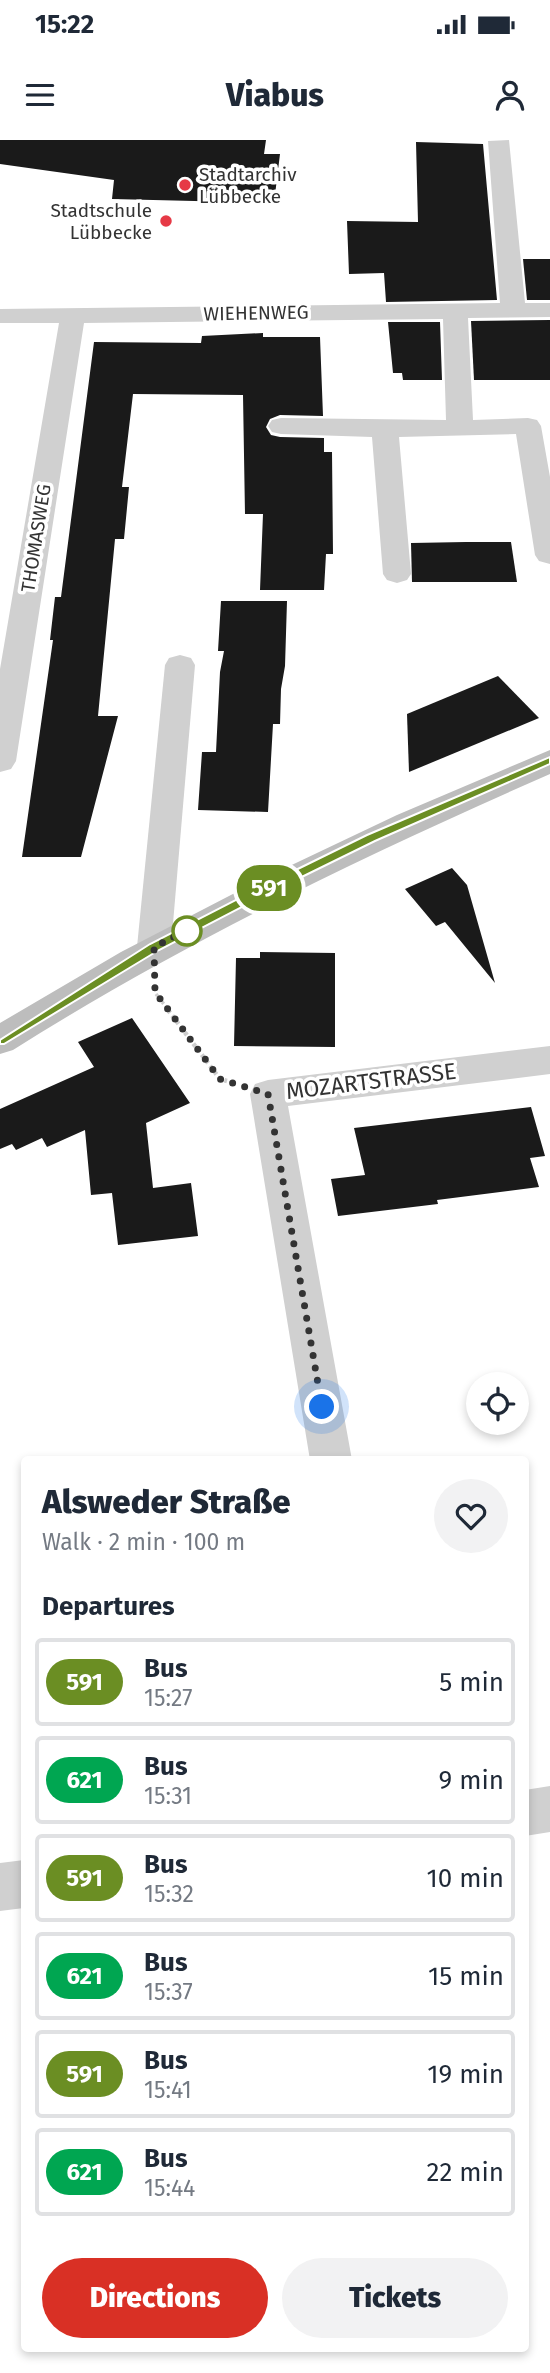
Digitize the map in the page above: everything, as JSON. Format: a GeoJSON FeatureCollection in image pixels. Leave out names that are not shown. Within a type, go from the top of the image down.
{"type":"FeatureCollection","features":[{"type":"Feature","properties":{"kind":"street"},"geometry":{"type":"LineString","coordinates":[[499,141],[513,310]]}},
{"type":"Feature","properties":{"kind":"street"},"geometry":{"type":"LineString","coordinates":[[455,310],[460,428]]}},
{"type":"Feature","properties":{"kind":"street","name":"WIEHENWEG"},"geometry":{"type":"LineString","coordinates":[[0,316],[550,310]]}},
{"type":"Feature","properties":{"kind":"street","name":"THOMASWEG"},"geometry":{"type":"LineString","coordinates":[[0,761],[73,315]]}},
{"type":"Feature","properties":{"kind":"street"},"geometry":{"type":"LineString","coordinates":[[281,426],[385,429],[539,426],[550,555]]}},
{"type":"Feature","properties":{"kind":"street"},"geometry":{"type":"LineString","coordinates":[[385,429],[397,574]]}},
{"type":"Feature","properties":{"kind":"street"},"geometry":{"type":"LineString","coordinates":[[154,947],[180,665]]}},
{"type":"Feature","properties":{"kind":"street"},"geometry":{"type":"LineString","coordinates":[[0,1040],[154,947],[371,838],[550,761]]}},
{"type":"Feature","properties":{"kind":"street","name":"MOZARTSTRASSE"},"geometry":{"type":"LineString","coordinates":[[330,1456],[268,1094],[550,1060]]}},
{"type":"Feature","properties":{"kind":"street"},"geometry":{"type":"LineString","coordinates":[[529,1813],[550,1810]]}},
{"type":"Feature","properties":{"kind":"street"},"geometry":{"type":"LineString","coordinates":[[0,1887],[21,1884]]}},
{"type":"Feature","properties":{"kind":"path"},"geometry":{"type":"LineString","coordinates":[[154,947],[155,992],[220,1079],[268,1094]]}},
{"type":"Feature","properties":{"kind":"building"},"geometry":{"type":"Polygon","coordinates":[[[0,140],[266,140],[264,154],[280,154],[274,203],[112,199],[114,180],[0,164],[0,140]]]}},
{"type":"Feature","properties":{"kind":"building"},"geometry":{"type":"Polygon","coordinates":[[[416,142],[483,144],[497,300],[386,302],[384,273],[349,274],[347,221],[418,222],[416,142]]]}},
{"type":"Feature","properties":{"kind":"building"},"geometry":{"type":"Polygon","coordinates":[[[523,259],[550,259],[550,300],[527,300],[523,259]]]}},
{"type":"Feature","properties":{"kind":"building"},"geometry":{"type":"Polygon","coordinates":[[[550,320],[550,380],[474,380],[471,321],[550,320]]]}},
{"type":"Feature","properties":{"kind":"building"},"geometry":{"type":"Polygon","coordinates":[[[388,322],[440,322],[442,380],[403,380],[402,373],[393,373],[388,322]]]}},
{"type":"Feature","properties":{"kind":"building"},"geometry":{"type":"Polygon","coordinates":[[[263,333],[263,337],[320,337],[323,416],[280,415],[270,419],[266,427],[271,435],[280,437],[324,438],[324,452],[332,452],[333,554],[326,554],[324,590],[260,590],[263,514],[245,514],[243,395],[133,394],[122,487],[129,487],[124,539],[115,539],[98,716],[118,716],[81,857],[22,857],[53,640],[50,640],[55,597],[61,597],[94,342],[201,343],[202,336],[263,333]]]}},
{"type":"Feature","properties":{"kind":"building"},"geometry":{"type":"Polygon","coordinates":[[[511,542],[517,582],[412,582],[411,543],[511,542]]]}},
{"type":"Feature","properties":{"kind":"building"},"geometry":{"type":"Polygon","coordinates":[[[221,601],[287,601],[280,724],[273,724],[268,812],[198,810],[202,752],[216,752],[220,672],[224,651],[218,651],[221,601]]]}},
{"type":"Feature","properties":{"kind":"building"},"geometry":{"type":"Polygon","coordinates":[[[498,676],[539,718],[409,772],[407,714],[498,676]]]}},
{"type":"Feature","properties":{"kind":"building"},"geometry":{"type":"Polygon","coordinates":[[[452,868],[467,885],[495,983],[445,922],[436,926],[405,889],[452,868]]]}},
{"type":"Feature","properties":{"kind":"building"},"geometry":{"type":"Polygon","coordinates":[[[260,952],[335,953],[335,1047],[234,1046],[236,958],[260,958],[260,952]]]}},
{"type":"Feature","properties":{"kind":"building"},"geometry":{"type":"Polygon","coordinates":[[[132,1018],[190,1103],[146,1123],[153,1188],[191,1183],[198,1236],[118,1245],[112,1193],[91,1195],[85,1130],[47,1147],[42,1138],[16,1150],[12,1144],[0,1149],[0,1109],[94,1067],[78,1042],[132,1018]]]}},
{"type":"Feature","properties":{"kind":"building"},"geometry":{"type":"Polygon","coordinates":[[[531,1107],[545,1156],[530,1158],[539,1187],[437,1200],[438,1204],[338,1216],[331,1179],[365,1175],[354,1128],[531,1107]]]}},
{"type":"Feature","properties":{"kind":"bus line","name":"591"},"geometry":{"type":"LineString","coordinates":[[0,1040],[154,947],[261,892],[371,838],[550,761]]}},
{"type":"Feature","properties":{"kind":"place","name":"Stadtarchiv Lübbecke"},"geometry":{"type":"Point","coordinates":[185,185]}},
{"type":"Feature","properties":{"kind":"place","name":"Stadtschule Lübbecke"},"geometry":{"type":"Point","coordinates":[166,221]}},
{"type":"Feature","properties":{"kind":"route"},"geometry":{"type":"LineString","coordinates":[[187,931],[197,925],[154,947],[155,992],[220,1079],[268,1094],[322,1407]]}}]}
